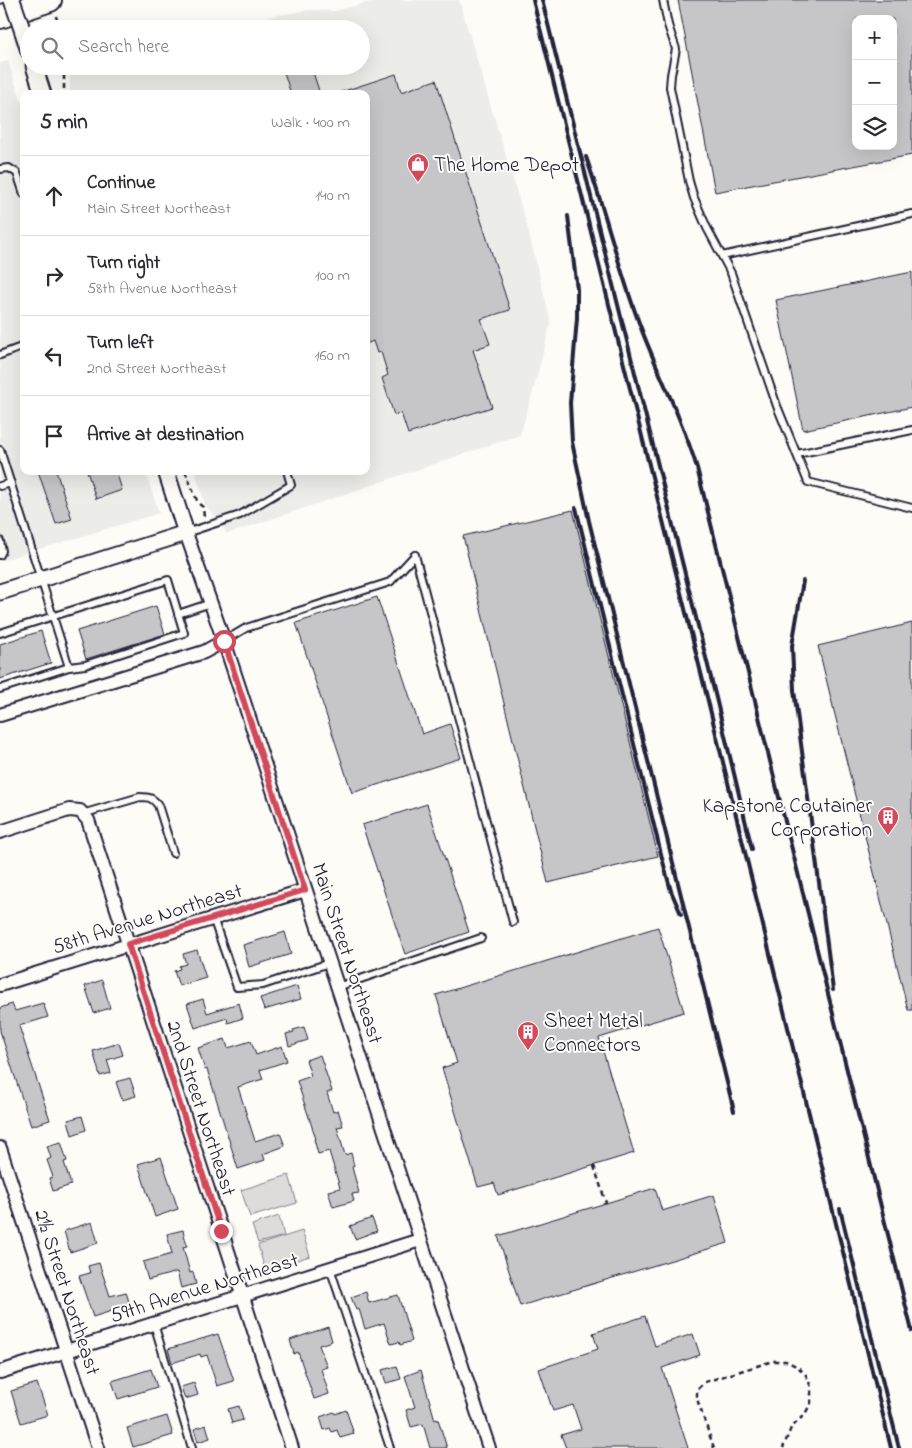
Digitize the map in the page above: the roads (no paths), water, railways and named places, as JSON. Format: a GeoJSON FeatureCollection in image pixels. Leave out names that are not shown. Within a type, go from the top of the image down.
{"type":"FeatureCollection","features":[{"type":"Feature","properties":{"kind":"highway"},"geometry":{"type":"LineString","coordinates":[[0,17],[50,0]]}},
{"type":"Feature","properties":{"kind":"street"},"geometry":{"type":"LineString","coordinates":[[12,0],[20,23]]}},
{"type":"Feature","properties":{"kind":"street"},"geometry":{"type":"LineString","coordinates":[[37,75],[42,90]]}},
{"type":"Feature","properties":{"kind":"street","name":"Main Street Northeast"},"geometry":{"type":"LineString","coordinates":[[167,475],[224,641],[489,1448]]}},
{"type":"Feature","properties":{"kind":"street"},"geometry":{"type":"LineString","coordinates":[[0,592],[186,533]]}},
{"type":"Feature","properties":{"kind":"street"},"geometry":{"type":"LineString","coordinates":[[0,715],[204,652],[224,641]]}},
{"type":"Feature","properties":{"kind":"street"},"geometry":{"type":"LineString","coordinates":[[0,832],[69,810],[81,813]]}},
{"type":"Feature","properties":{"kind":"street","name":"2nd Street Northeast"},"geometry":{"type":"LineString","coordinates":[[81,813],[88,820],[292,1448]]}},
{"type":"Feature","properties":{"kind":"street","name":"58th Avenue Northeast"},"geometry":{"type":"LineString","coordinates":[[0,984],[305,890]]}},
{"type":"Feature","properties":{"kind":"street","name":"2½ Street Northeast"},"geometry":{"type":"LineString","coordinates":[[0,1148],[98,1448]]}},
{"type":"Feature","properties":{"kind":"street","name":"59th Avenue Northeast"},"geometry":{"type":"LineString","coordinates":[[0,1372],[420,1240]]}},
{"type":"Feature","properties":{"kind":"lane"},"geometry":{"type":"LineString","coordinates":[[663,0],[668,25],[676,49],[670,86],[689,181],[706,228],[731,273],[777,406],[808,482],[912,508]]}},
{"type":"Feature","properties":{"kind":"lane"},"geometry":{"type":"LineString","coordinates":[[0,169],[10,168],[16,173],[20,184]]}},
{"type":"Feature","properties":{"kind":"lane"},"geometry":{"type":"LineString","coordinates":[[722,256],[912,214]]}},
{"type":"Feature","properties":{"kind":"lane"},"geometry":{"type":"LineString","coordinates":[[0,355],[20,348]]}},
{"type":"Feature","properties":{"kind":"lane"},"geometry":{"type":"LineString","coordinates":[[797,454],[912,430]]}},
{"type":"Feature","properties":{"kind":"lane"},"geometry":{"type":"LineString","coordinates":[[0,450],[69,667]]}},
{"type":"Feature","properties":{"kind":"lane"},"geometry":{"type":"LineString","coordinates":[[186,533],[240,515],[291,485],[287,475]]}},
{"type":"Feature","properties":{"kind":"lane"},"geometry":{"type":"LineString","coordinates":[[0,486],[11,483]]}},
{"type":"Feature","properties":{"kind":"lane"},"geometry":{"type":"LineString","coordinates":[[0,541],[2,551],[0,555]]}},
{"type":"Feature","properties":{"kind":"lane"},"geometry":{"type":"LineString","coordinates":[[224,641],[246,628],[390,582],[415,554],[513,922]]}},
{"type":"Feature","properties":{"kind":"lane"},"geometry":{"type":"LineString","coordinates":[[0,633],[168,580],[184,633],[85,665],[69,667],[0,689]]}},
{"type":"Feature","properties":{"kind":"lane"},"geometry":{"type":"LineString","coordinates":[[178,614],[211,603]]}},
{"type":"Feature","properties":{"kind":"lane"},"geometry":{"type":"LineString","coordinates":[[81,813],[140,797],[153,799],[158,805],[173,853]]}},
{"type":"Feature","properties":{"kind":"lane"},"geometry":{"type":"LineString","coordinates":[[213,918],[237,987],[263,984],[330,963]]}},
{"type":"Feature","properties":{"kind":"lane"},"geometry":{"type":"LineString","coordinates":[[337,987],[481,938]]}},
{"type":"Feature","properties":{"kind":"lane"},"geometry":{"type":"LineString","coordinates":[[330,1268],[390,1448]]}},
{"type":"Feature","properties":{"kind":"lane"},"geometry":{"type":"LineString","coordinates":[[154,1324],[192,1448]]}},
{"type":"Feature","properties":{"kind":"railway"},"geometry":{"type":"LineString","coordinates":[[533,0],[708,701],[891,1448]]}},
{"type":"Feature","properties":{"kind":"railway"},"geometry":{"type":"LineString","coordinates":[[542,0],[752,849]]}},
{"type":"Feature","properties":{"kind":"railway"},"geometry":{"type":"LineString","coordinates":[[586,157],[638,320],[684,430],[697,468],[912,1331]]}},
{"type":"Feature","properties":{"kind":"railway"},"geometry":{"type":"LineString","coordinates":[[568,216],[577,289],[577,318],[570,403],[572,442],[589,521],[734,1111]]}},
{"type":"Feature","properties":{"kind":"railway"},"geometry":{"type":"LineString","coordinates":[[576,508],[662,858],[671,891],[681,914]]}},
{"type":"Feature","properties":{"kind":"railway"},"geometry":{"type":"LineString","coordinates":[[803,581],[792,646],[794,690],[833,990]]}},
{"type":"Feature","properties":{"kind":"railway"},"geometry":{"type":"LineString","coordinates":[[840,1209],[899,1448]]}},
{"type":"Feature","properties":{"kind":"place","name":"The Home Depot"},"geometry":{"type":"Point","coordinates":[418,183]}},
{"type":"Feature","properties":{"kind":"place","name":"Kapstone Coutainer Corporation"},"geometry":{"type":"Point","coordinates":[888,836]}},
{"type":"Feature","properties":{"kind":"place","name":"Sheet Metal Connectors"},"geometry":{"type":"Point","coordinates":[528,1051]}}]}
